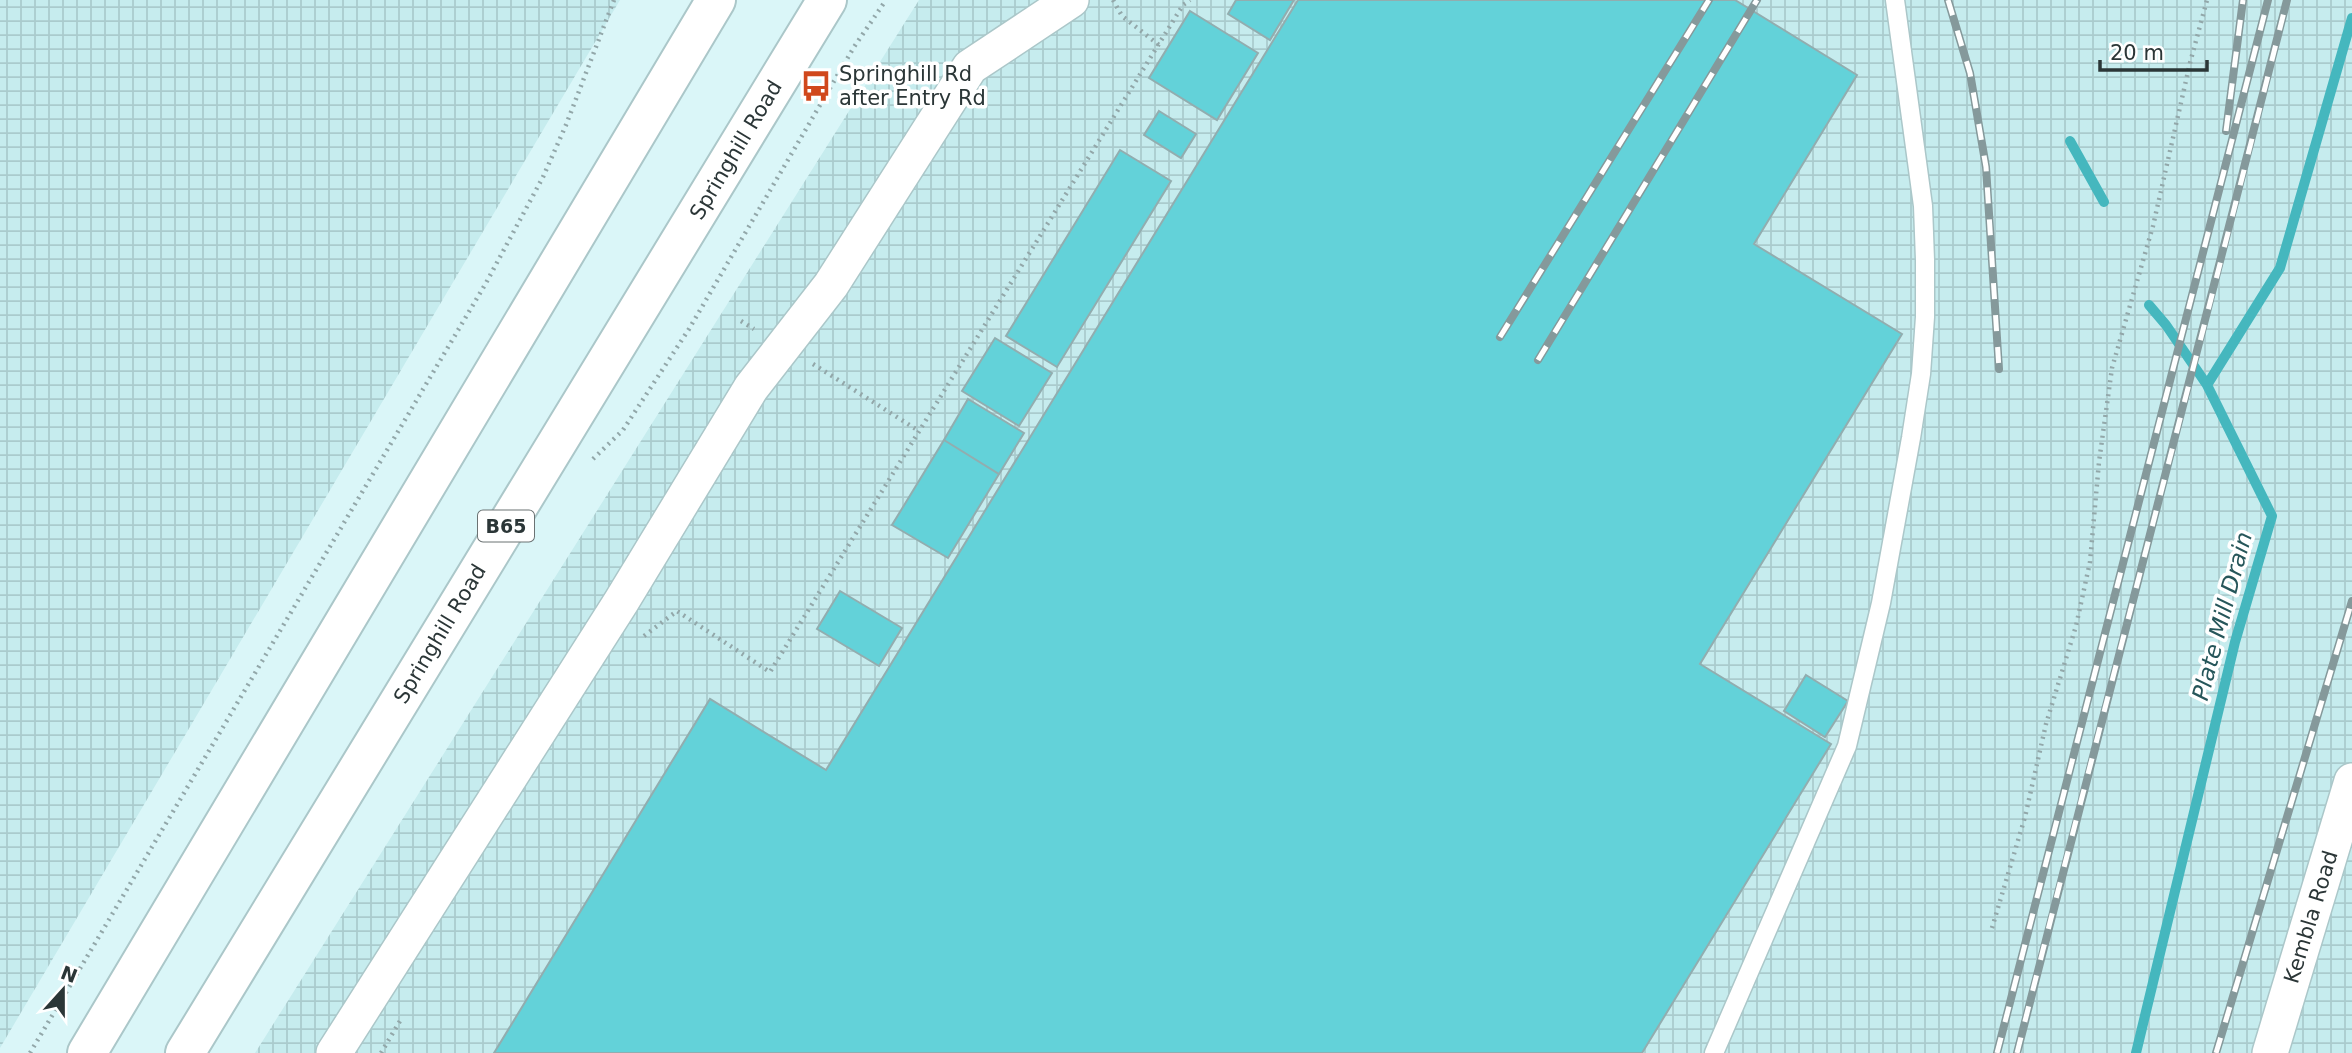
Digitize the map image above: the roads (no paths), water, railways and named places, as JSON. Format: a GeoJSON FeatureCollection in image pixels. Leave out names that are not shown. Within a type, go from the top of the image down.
{"type":"FeatureCollection","features":[{"type":"Feature","properties":{"kind":"main road"},"geometry":{"type":"LineString","coordinates":[[87,1053],[716,0]]}},
{"type":"Feature","properties":{"kind":"main road","name":"Springhill Road"},"geometry":{"type":"LineString","coordinates":[[185,1053],[827,0]]}},
{"type":"Feature","properties":{"kind":"street"},"geometry":{"type":"LineString","coordinates":[[334,1053],[621,602],[751,388],[831,285],[970,67],[1071,0]]}},
{"type":"Feature","properties":{"kind":"street","name":"Kembla Road"},"geometry":{"type":"LineString","coordinates":[[2270,1053],[2352,781]]}},
{"type":"Feature","properties":{"kind":"lane"},"geometry":{"type":"LineString","coordinates":[[1714,1053],[1847,746],[1881,603],[1911,438],[1921,374],[1925,260],[1923,206],[1895,0]]}},
{"type":"Feature","properties":{"kind":"waterway","name":"Plate Mill Drain"},"geometry":{"type":"LineString","coordinates":[[2136,1053],[2235,642],[2272,516],[2207,385],[2280,268],[2352,18]]}},
{"type":"Feature","properties":{"kind":"waterway"},"geometry":{"type":"LineString","coordinates":[[2070,141],[2104,202]]}},
{"type":"Feature","properties":{"kind":"waterway"},"geometry":{"type":"LineString","coordinates":[[2149,305],[2207,385]]}},
{"type":"Feature","properties":{"kind":"railway"},"geometry":{"type":"LineString","coordinates":[[1500,337],[1709,0]]}},
{"type":"Feature","properties":{"kind":"railway"},"geometry":{"type":"LineString","coordinates":[[1538,360],[1757,0]]}},
{"type":"Feature","properties":{"kind":"railway"},"geometry":{"type":"LineString","coordinates":[[1948,0],[1970,73],[1986,167],[1999,369]]}},
{"type":"Feature","properties":{"kind":"railway"},"geometry":{"type":"LineString","coordinates":[[2226,131],[2243,0]]}},
{"type":"Feature","properties":{"kind":"railway"},"geometry":{"type":"LineString","coordinates":[[1997,1053],[2268,0]]}},
{"type":"Feature","properties":{"kind":"railway"},"geometry":{"type":"LineString","coordinates":[[2017,1053],[2287,0]]}},
{"type":"Feature","properties":{"kind":"railway"},"geometry":{"type":"LineString","coordinates":[[2216,1053],[2352,601]]}},
{"type":"Feature","properties":{"kind":"place","name":"Springhill Rd after Entry Rd"},"geometry":{"type":"Point","coordinates":[816,86]}}]}
